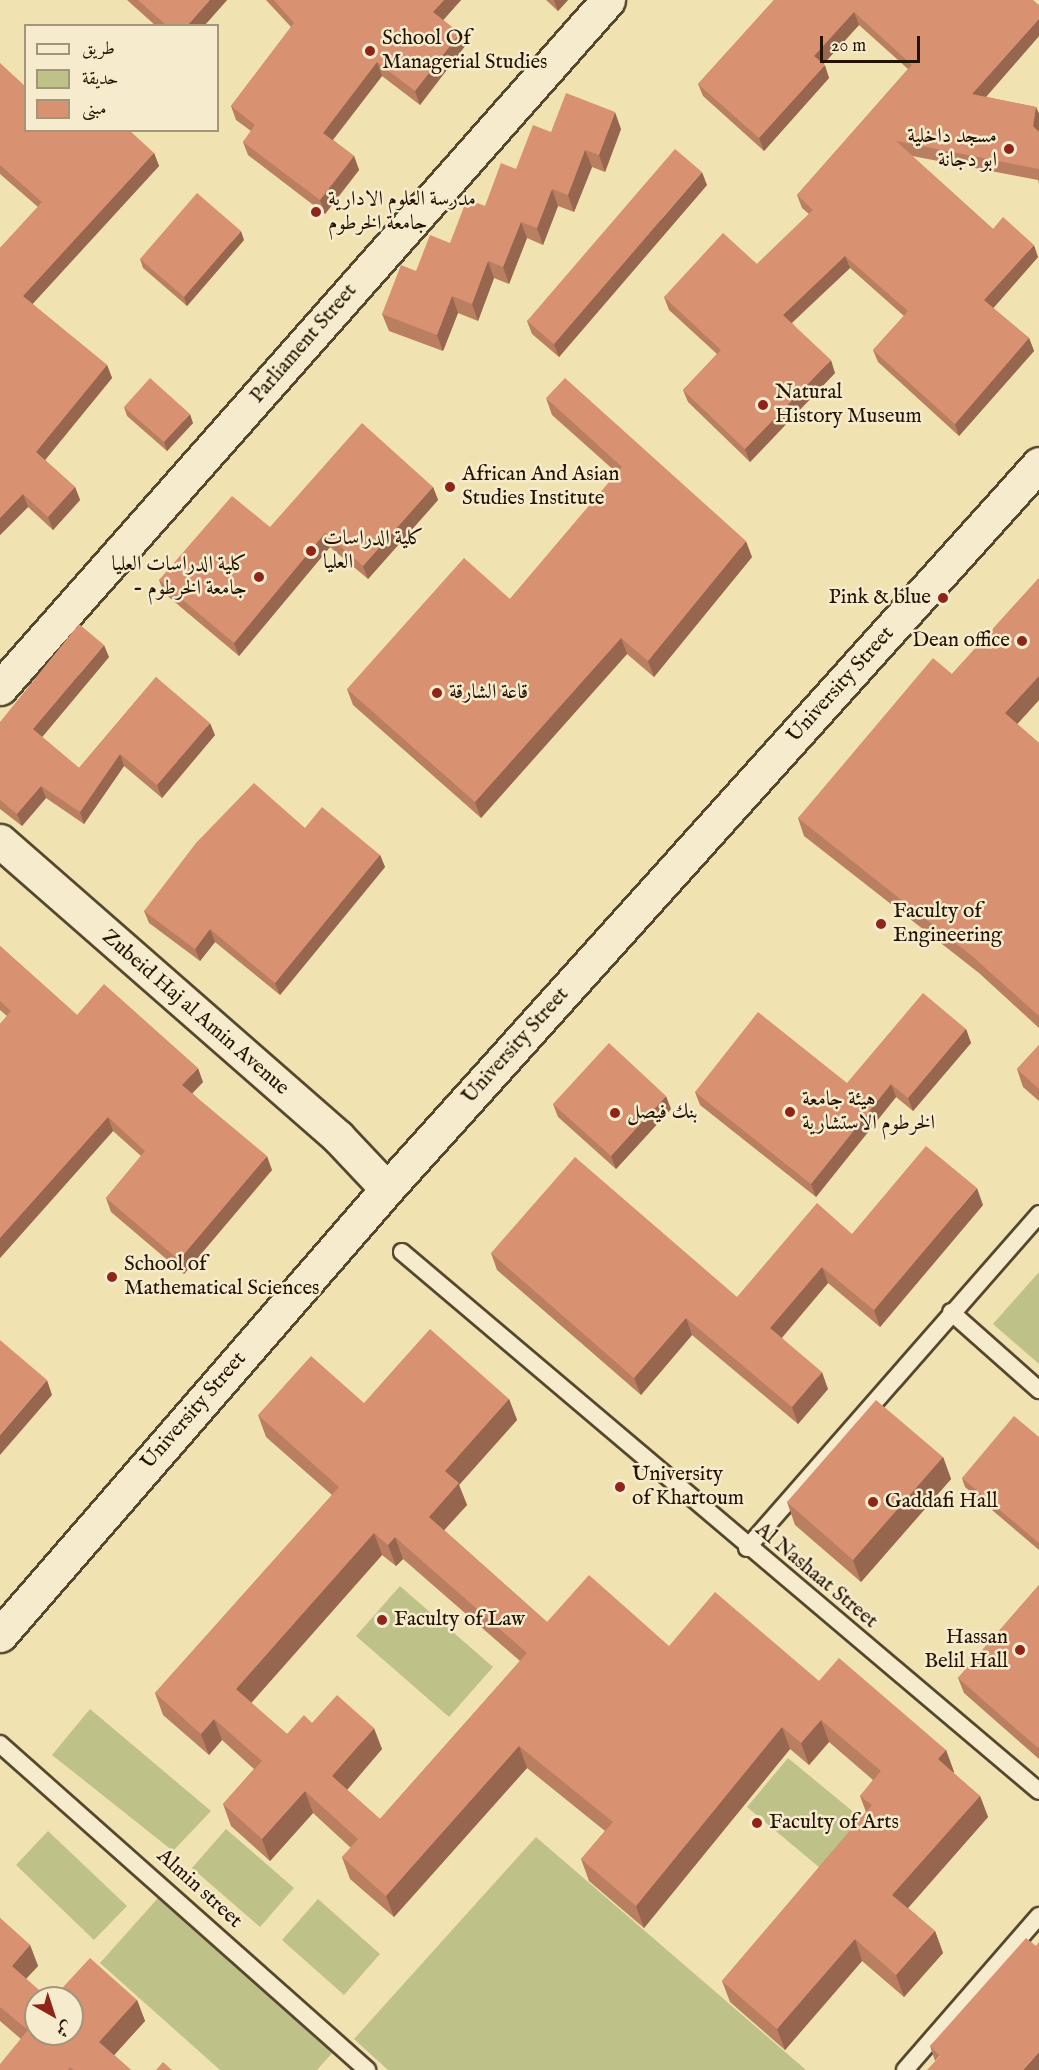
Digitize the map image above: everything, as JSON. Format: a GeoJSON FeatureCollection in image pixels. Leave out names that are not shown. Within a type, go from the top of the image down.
{"type":"FeatureCollection","features":[{"type":"Feature","properties":{"kind":"main road","name":"Parliament Street"},"geometry":{"type":"LineString","coordinates":[[0,688],[608,0]]}},
{"type":"Feature","properties":{"kind":"main road","name":"University Street"},"geometry":{"type":"LineString","coordinates":[[0,1635],[387,1189],[1039,464]]}},
{"type":"Feature","properties":{"kind":"main road","name":"Zubeid Haj al Amin Avenue"},"geometry":{"type":"LineString","coordinates":[[0,841],[338,1137],[387,1189]]}},
{"type":"Feature","properties":{"kind":"lane"},"geometry":{"type":"LineString","coordinates":[[747,1548],[1039,1214]]}},
{"type":"Feature","properties":{"kind":"lane","name":"Al Nashaat Street"},"geometry":{"type":"LineString","coordinates":[[402,1252],[747,1548],[1039,1791]]}},
{"type":"Feature","properties":{"kind":"lane"},"geometry":{"type":"LineString","coordinates":[[951,1312],[1039,1390]]}},
{"type":"Feature","properties":{"kind":"lane","name":"Almin street"},"geometry":{"type":"LineString","coordinates":[[0,1744],[367,2070]]}},
{"type":"Feature","properties":{"kind":"lane"},"geometry":{"type":"LineString","coordinates":[[905,2070],[1039,1916]]}},
{"type":"Feature","properties":{"kind":"green space"},"geometry":{"type":"Polygon","coordinates":[[[1039,1272],[1039,1364],[993,1324],[1039,1272]]]}},
{"type":"Feature","properties":{"kind":"green space"},"geometry":{"type":"Polygon","coordinates":[[[400,1586],[493,1667],[449,1717],[356,1636],[400,1586]]]}},
{"type":"Feature","properties":{"kind":"green space"},"geometry":{"type":"Polygon","coordinates":[[[90,1709],[211,1811],[173,1851],[52,1755],[90,1709]]]}},
{"type":"Feature","properties":{"kind":"green space"},"geometry":{"type":"Polygon","coordinates":[[[788,1758],[862,1819],[820,1868],[747,1807],[788,1758]]]}},
{"type":"Feature","properties":{"kind":"green space"},"geometry":{"type":"Polygon","coordinates":[[[226,1829],[294,1888],[260,1927],[192,1868],[226,1829]]]}},
{"type":"Feature","properties":{"kind":"green space"},"geometry":{"type":"Polygon","coordinates":[[[48,1831],[127,1906],[94,1940],[16,1865],[48,1831]]]}},
{"type":"Feature","properties":{"kind":"green space"},"geometry":{"type":"Polygon","coordinates":[[[536,1837],[806,2070],[388,2070],[354,2039],[536,1837]]]}},
{"type":"Feature","properties":{"kind":"green space"},"geometry":{"type":"Polygon","coordinates":[[[159,1897],[333,2052],[317,2070],[220,2070],[100,1963],[159,1897]]]}},
{"type":"Feature","properties":{"kind":"green space"},"geometry":{"type":"Polygon","coordinates":[[[318,1899],[380,1954],[344,1995],[282,1940],[318,1899]]]}},
{"type":"Feature","properties":{"kind":"building"},"geometry":{"type":"Polygon","coordinates":[[[138,0],[210,0],[189,24],[165,24],[138,0]]]}},
{"type":"Feature","properties":{"kind":"building"},"geometry":{"type":"Polygon","coordinates":[[[274,0],[444,0],[433,12],[460,33],[415,91],[377,62],[323,133],[354,156],[320,200],[243,142],[255,125],[231,106],[294,23],[274,0]]]}},
{"type":"Feature","properties":{"kind":"building"},"geometry":{"type":"Polygon","coordinates":[[[774,0],[1033,0],[1039,5],[1039,19],[972,94],[1036,107],[1033,126],[1039,132],[1039,169],[896,141],[993,229],[1003,217],[1034,245],[984,300],[1029,338],[955,424],[873,350],[908,311],[845,256],[783,315],[831,360],[745,449],[683,390],[721,350],[664,297],[723,233],[757,264],[813,210],[797,195],[912,65],[854,12],[814,56],[825,65],[759,138],[698,84],[774,0]]]}},
{"type":"Feature","properties":{"kind":"building"},"geometry":{"type":"Polygon","coordinates":[[[0,63],[24,85],[24,132],[131,132],[154,153],[23,296],[107,365],[36,452],[75,487],[48,517],[23,494],[0,518],[0,248],[42,202],[0,165],[0,63]]]}},
{"type":"Feature","properties":{"kind":"building"},"geometry":{"type":"Polygon","coordinates":[[[566,93],[615,112],[599,155],[585,150],[568,195],[552,189],[537,228],[521,222],[503,267],[488,261],[472,304],[452,296],[437,335],[382,314],[401,265],[416,271],[430,235],[450,243],[467,199],[485,206],[501,163],[516,169],[533,125],[551,132],[566,93]]]}},
{"type":"Feature","properties":{"kind":"building"},"geometry":{"type":"Polygon","coordinates":[[[675,149],[702,172],[554,344],[527,321],[675,149]]]}},
{"type":"Feature","properties":{"kind":"building"},"geometry":{"type":"Polygon","coordinates":[[[197,193],[241,231],[184,297],[140,259],[197,193]]]}},
{"type":"Feature","properties":{"kind":"building"},"geometry":{"type":"Polygon","coordinates":[[[150,378],[190,414],[164,442],[124,407],[150,378]]]}},
{"type":"Feature","properties":{"kind":"building"},"geometry":{"type":"Polygon","coordinates":[[[565,378],[746,541],[648,661],[621,638],[475,802],[347,689],[464,558],[510,599],[622,467],[546,398],[565,378]]]}},
{"type":"Feature","properties":{"kind":"building"},"geometry":{"type":"Polygon","coordinates":[[[362,423],[433,487],[363,566],[325,533],[234,643],[159,580],[232,496],[270,527],[362,423]]]}},
{"type":"Feature","properties":{"kind":"building"},"geometry":{"type":"Polygon","coordinates":[[[1039,578],[1039,676],[1005,713],[1039,743],[1039,1016],[972,956],[798,818],[933,658],[952,674],[1039,578]]]}},
{"type":"Feature","properties":{"kind":"building"},"geometry":{"type":"Polygon","coordinates":[[[79,624],[104,645],[33,729],[79,768],[156,677],[210,723],[157,785],[120,754],[80,812],[41,786],[17,814],[0,800],[0,722],[79,624]]]}},
{"type":"Feature","properties":{"kind":"building"},"geometry":{"type":"Polygon","coordinates":[[[254,783],[305,828],[322,807],[380,855],[275,983],[210,929],[195,949],[144,911],[196,843],[254,783]]]}},
{"type":"Feature","properties":{"kind":"building"},"geometry":{"type":"Polygon","coordinates":[[[0,946],[77,1015],[104,984],[198,1068],[182,1085],[267,1156],[179,1260],[106,1198],[145,1151],[108,1117],[0,1238],[0,1024],[11,1011],[0,1001],[0,946]]]}},
{"type":"Feature","properties":{"kind":"building","name":"هيئة جامعة الخرطوم الاستشارية"},"geometry":{"type":"Polygon","coordinates":[[[923,993],[966,1029],[908,1098],[891,1084],[811,1184],[695,1092],[758,1012],[847,1083],[923,993]]]}},
{"type":"Feature","properties":{"kind":"building","name":"بنك فيصل"},"geometry":{"type":"Polygon","coordinates":[[[609,1043],[666,1096],[611,1156],[553,1104],[609,1043]]]}},
{"type":"Feature","properties":{"kind":"building"},"geometry":{"type":"Polygon","coordinates":[[[1039,1045],[1039,1089],[1017,1069],[1039,1045]]]}},
{"type":"Feature","properties":{"kind":"building"},"geometry":{"type":"Polygon","coordinates":[[[926,1146],[977,1188],[874,1310],[822,1267],[770,1328],[822,1372],[792,1407],[686,1318],[634,1378],[491,1253],[575,1157],[737,1297],[817,1203],[852,1234],[926,1146]]]}},
{"type":"Feature","properties":{"kind":"building"},"geometry":{"type":"Polygon","coordinates":[[[430,1329],[509,1399],[445,1471],[459,1483],[429,1517],[547,1622],[589,1575],[669,1646],[715,1592],[819,1681],[839,1658],[946,1750],[938,1759],[980,1796],[892,1895],[935,1931],[896,1975],[855,1939],[777,2029],[722,1981],[872,1805],[860,1796],[881,1771],[821,1720],[801,1743],[782,1727],[636,1906],[581,1859],[613,1822],[519,1746],[386,1896],[342,1857],[358,1839],[305,1791],[262,1839],[223,1804],[262,1761],[214,1719],[201,1734],[155,1693],[339,1487],[258,1415],[311,1356],[364,1403],[430,1329]],[[374,1533],[236,1689],[287,1734],[304,1715],[312,1723],[337,1695],[374,1728],[332,1776],[380,1819],[527,1653],[395,1537],[388,1545],[374,1533]]]}},
{"type":"Feature","properties":{"kind":"building"},"geometry":{"type":"Polygon","coordinates":[[[0,1340],[47,1380],[0,1435],[0,1340]]]}},
{"type":"Feature","properties":{"kind":"building","name":"Gaddafi Hall"},"geometry":{"type":"Polygon","coordinates":[[[876,1400],[943,1457],[853,1560],[787,1502],[876,1400]]]}},
{"type":"Feature","properties":{"kind":"building"},"geometry":{"type":"Polygon","coordinates":[[[1014,1416],[1039,1437],[1039,1543],[962,1478],[1014,1416]]]}},
{"type":"Feature","properties":{"kind":"building","name":"Hassan Belil Hall"},"geometry":{"type":"Polygon","coordinates":[[[1039,1585],[1039,1746],[1038,1748],[958,1678],[1039,1585]]]}},
{"type":"Feature","properties":{"kind":"building"},"geometry":{"type":"Polygon","coordinates":[[[0,1918],[30,1945],[12,1966],[34,1986],[24,1986],[24,2027],[0,2007],[0,1918]]]}},
{"type":"Feature","properties":{"kind":"building"},"geometry":{"type":"Polygon","coordinates":[[[1026,1938],[1036,1946],[1039,1942],[1039,2052],[1023,2070],[927,2070],[940,2056],[930,2046],[1026,1938]]]}},
{"type":"Feature","properties":{"kind":"building"},"geometry":{"type":"Polygon","coordinates":[[[90,1958],[137,2000],[99,2042],[131,2070],[74,2070],[70,2067],[68,2070],[0,2070],[0,2064],[24,2035],[24,2046],[84,2046],[84,1986],[64,1986],[90,1958]]]}},
{"type":"Feature","properties":{"kind":"building"},"geometry":{"type":"Polygon","coordinates":[[[163,2062],[172,2070],[156,2070],[163,2062]]]}},
{"type":"Feature","properties":{"kind":"place","name":"School Of Managerial Studies"},"geometry":{"type":"Point","coordinates":[370,51]}},
{"type":"Feature","properties":{"kind":"place","name":"مسجد داخلية ابو دجانة"},"geometry":{"type":"Point","coordinates":[1009,149]}},
{"type":"Feature","properties":{"kind":"place","name":"مدرسة العلوم الادارية جامعة الخرطوم"},"geometry":{"type":"Point","coordinates":[316,212]}},
{"type":"Feature","properties":{"kind":"place","name":"Natural History Museum"},"geometry":{"type":"Point","coordinates":[763,405]}},
{"type":"Feature","properties":{"kind":"place","name":"African And Asian Studies Institute"},"geometry":{"type":"Point","coordinates":[450,487]}},
{"type":"Feature","properties":{"kind":"place","name":"كلية الدراسات العليا"},"geometry":{"type":"Point","coordinates":[311,551]}},
{"type":"Feature","properties":{"kind":"place","name":"كلية الدراسات العليا - جامعة الخرطوم"},"geometry":{"type":"Point","coordinates":[259,577]}},
{"type":"Feature","properties":{"kind":"place","name":"Pink & blue"},"geometry":{"type":"Point","coordinates":[943,598]}},
{"type":"Feature","properties":{"kind":"place","name":"Dean office"},"geometry":{"type":"Point","coordinates":[1022,641]}},
{"type":"Feature","properties":{"kind":"place","name":"قاعة الشارقة"},"geometry":{"type":"Point","coordinates":[437,693]}},
{"type":"Feature","properties":{"kind":"place","name":"Faculty of Engineering"},"geometry":{"type":"Point","coordinates":[881,924]}},
{"type":"Feature","properties":{"kind":"place","name":"هيئة جامعة الخرطوم الاستشارية"},"geometry":{"type":"Point","coordinates":[790,1112]}},
{"type":"Feature","properties":{"kind":"place","name":"بنك فيصل"},"geometry":{"type":"Point","coordinates":[615,1113]}},
{"type":"Feature","properties":{"kind":"place","name":"School of Mathematical Sciences"},"geometry":{"type":"Point","coordinates":[112,1277]}},
{"type":"Feature","properties":{"kind":"place","name":"University of Khartoum"},"geometry":{"type":"Point","coordinates":[620,1487]}},
{"type":"Feature","properties":{"kind":"place","name":"Gaddafi Hall"},"geometry":{"type":"Point","coordinates":[873,1502]}},
{"type":"Feature","properties":{"kind":"place","name":"Faculty of Law"},"geometry":{"type":"Point","coordinates":[382,1620]}},
{"type":"Feature","properties":{"kind":"place","name":"Hassan Belil Hall"},"geometry":{"type":"Point","coordinates":[1020,1650]}},
{"type":"Feature","properties":{"kind":"place","name":"Faculty of Arts"},"geometry":{"type":"Point","coordinates":[757,1823]}}]}
